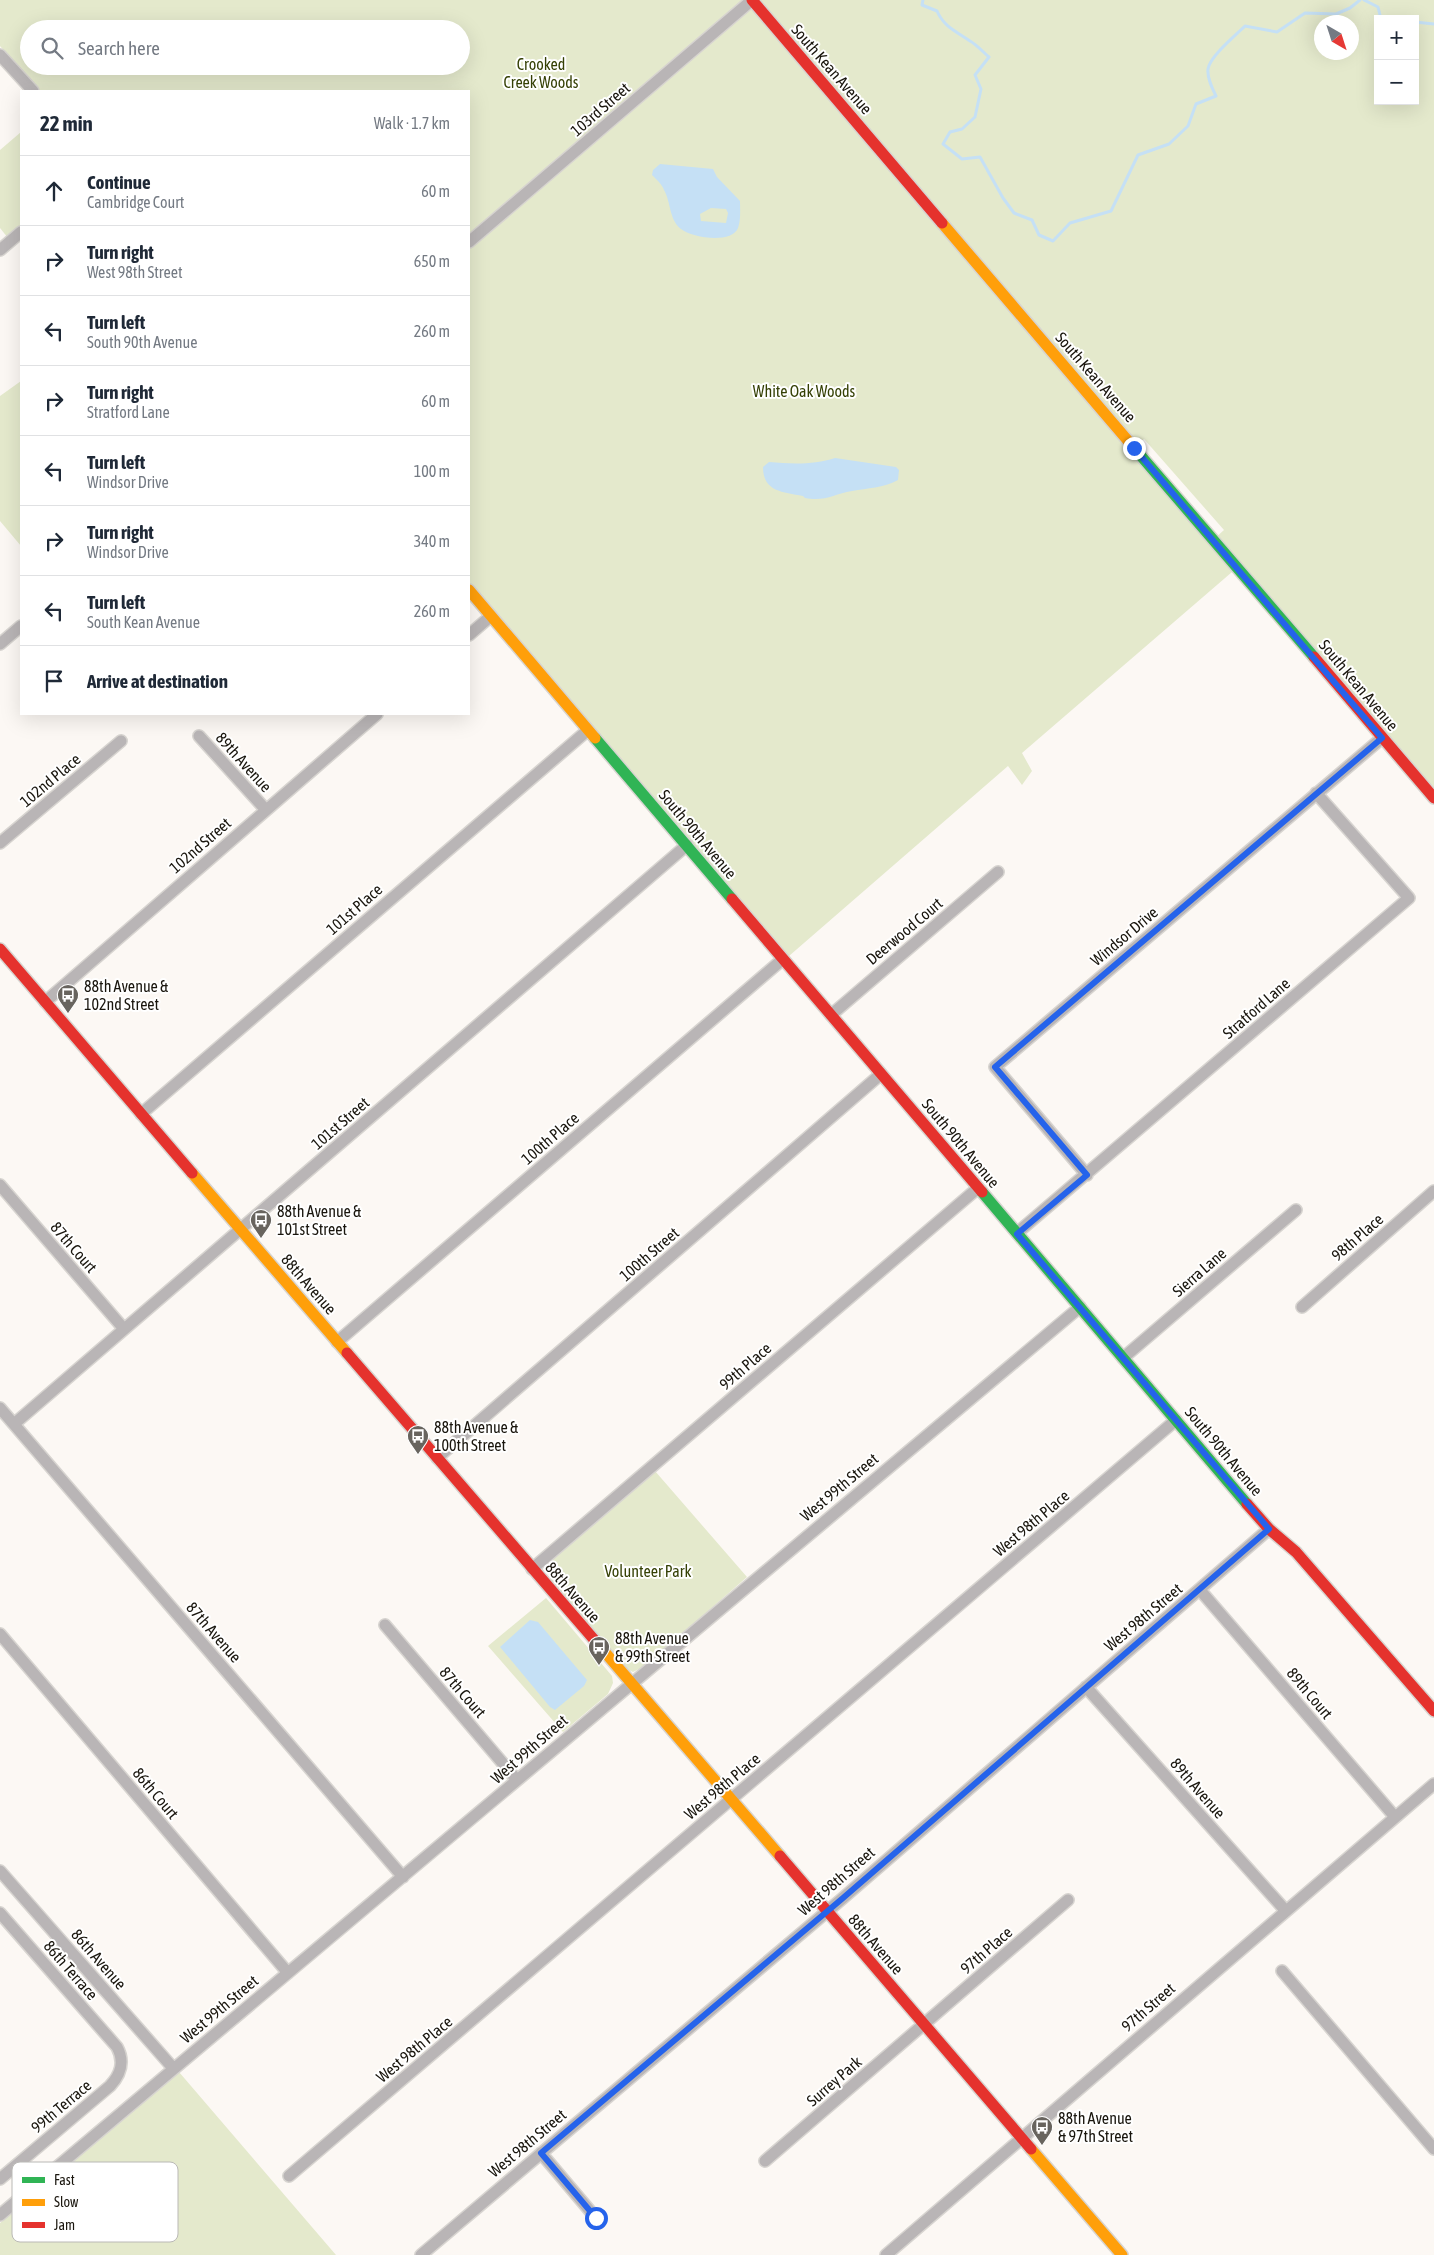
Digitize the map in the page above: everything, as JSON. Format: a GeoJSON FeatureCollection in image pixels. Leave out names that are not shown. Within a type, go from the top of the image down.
{"type":"FeatureCollection","features":[{"type":"Feature","properties":{"kind":"street","name":"103rd Street"},"geometry":{"type":"LineString","coordinates":[[470,241],[752,0]]}},
{"type":"Feature","properties":{"kind":"street","name":"South Kean Avenue"},"geometry":{"type":"LineString","coordinates":[[752,0],[1434,798]]}},
{"type":"Feature","properties":{"kind":"street"},"geometry":{"type":"LineString","coordinates":[[0,54],[32,90]]}},
{"type":"Feature","properties":{"kind":"street"},"geometry":{"type":"LineString","coordinates":[[0,250],[20,233]]}},
{"type":"Feature","properties":{"kind":"street","name":"South 90th Avenue"},"geometry":{"type":"LineString","coordinates":[[470,591],[1269,1529],[1296,1552],[1434,1711]]}},
{"type":"Feature","properties":{"kind":"street"},"geometry":{"type":"LineString","coordinates":[[470,634],[491,616]]}},
{"type":"Feature","properties":{"kind":"street"},"geometry":{"type":"LineString","coordinates":[[0,644],[20,627]]}},
{"type":"Feature","properties":{"kind":"street","name":"102nd Street"},"geometry":{"type":"LineString","coordinates":[[45,1002],[377,715]]}},
{"type":"Feature","properties":{"kind":"street","name":"101st Place"},"geometry":{"type":"LineString","coordinates":[[141,1114],[588,730]]}},
{"type":"Feature","properties":{"kind":"street","name":"89th Avenue"},"geometry":{"type":"LineString","coordinates":[[199,736],[266,810]]}},
{"type":"Feature","properties":{"kind":"street","name":"Windsor Drive"},"geometry":{"type":"LineString","coordinates":[[1087,1175],[995,1067],[1382,738]]}},
{"type":"Feature","properties":{"kind":"street","name":"102nd Place"},"geometry":{"type":"LineString","coordinates":[[0,843],[121,741]]}},
{"type":"Feature","properties":{"kind":"street","name":"Stratford Lane"},"geometry":{"type":"LineString","coordinates":[[1017,1234],[1408,898],[1316,793]]}},
{"type":"Feature","properties":{"kind":"street","name":"101st Street"},"geometry":{"type":"LineString","coordinates":[[14,1424],[686,846]]}},
{"type":"Feature","properties":{"kind":"street","name":"Deerwood Court"},"geometry":{"type":"LineString","coordinates":[[831,1014],[998,872]]}},
{"type":"Feature","properties":{"kind":"street","name":"88th Avenue"},"geometry":{"type":"LineString","coordinates":[[0,949],[1120,2254]]}},
{"type":"Feature","properties":{"kind":"street","name":"100th Place"},"geometry":{"type":"LineString","coordinates":[[337,1342],[784,959]]}},
{"type":"Feature","properties":{"kind":"street","name":"100th Street"},"geometry":{"type":"LineString","coordinates":[[437,1458],[881,1074]]}},
{"type":"Feature","properties":{"kind":"street","name":"87th Court"},"geometry":{"type":"LineString","coordinates":[[0,1185],[124,1329]]}},
{"type":"Feature","properties":{"kind":"street","name":"99th Place"},"geometry":{"type":"LineString","coordinates":[[532,1569],[978,1188]]}},
{"type":"Feature","properties":{"kind":"street","name":"98th Place"},"geometry":{"type":"LineString","coordinates":[[1302,1307],[1434,1191]]}},
{"type":"Feature","properties":{"kind":"street","name":"Sierra Lane"},"geometry":{"type":"LineString","coordinates":[[1124,1358],[1296,1210]]}},
{"type":"Feature","properties":{"kind":"street","name":"West 99th Street"},"geometry":{"type":"LineString","coordinates":[[62,2162],[1080,1307]]}},
{"type":"Feature","properties":{"kind":"street","name":"87th Avenue"},"geometry":{"type":"LineString","coordinates":[[0,1408],[403,1877]]}},
{"type":"Feature","properties":{"kind":"street","name":"West 98th Place"},"geometry":{"type":"LineString","coordinates":[[289,2176],[1176,1420]]}},
{"type":"Feature","properties":{"kind":"street","name":"West 98th Street"},"geometry":{"type":"LineString","coordinates":[[427,2253],[1269,1529]]}},
{"type":"Feature","properties":{"kind":"street","name":"89th Court"},"geometry":{"type":"LineString","coordinates":[[1200,1590],[1395,1817]]}},
{"type":"Feature","properties":{"kind":"street","name":"87th Court"},"geometry":{"type":"LineString","coordinates":[[384,1626],[517,1780]]}},
{"type":"Feature","properties":{"kind":"street","name":"86th Court"},"geometry":{"type":"LineString","coordinates":[[0,1634],[288,1973]]}},
{"type":"Feature","properties":{"kind":"street","name":"89th Avenue"},"geometry":{"type":"LineString","coordinates":[[1086,1687],[1285,1910]]}},
{"type":"Feature","properties":{"kind":"street","name":"97th Street"},"geometry":{"type":"LineString","coordinates":[[886,2255],[1285,1910],[1434,1784]]}},
{"type":"Feature","properties":{"kind":"street","name":"86th Avenue"},"geometry":{"type":"LineString","coordinates":[[0,1871],[173,2068]]}},
{"type":"Feature","properties":{"kind":"street","name":"97th Place"},"geometry":{"type":"LineString","coordinates":[[924,2025],[1068,1900]]}},
{"type":"Feature","properties":{"kind":"street","name":"86th Terrace"},"geometry":{"type":"LineString","coordinates":[[0,1913],[117,2047]]}},
{"type":"Feature","properties":{"kind":"street"},"geometry":{"type":"LineString","coordinates":[[1282,1971],[1434,2149]]}},
{"type":"Feature","properties":{"kind":"street","name":"Surrey Park"},"geometry":{"type":"LineString","coordinates":[[764,2162],[924,2025]]}},
{"type":"Feature","properties":{"kind":"street","name":"99th Terrace"},"geometry":{"type":"LineString","coordinates":[[20,2162],[117,2078],[122,2063],[117,2047]]}},
{"type":"Feature","properties":{"kind":"street"},"geometry":{"type":"LineString","coordinates":[[541,2153],[596,2218]]}},
{"type":"Feature","properties":{"kind":"street","name":"99th Terrace"},"geometry":{"type":"LineString","coordinates":[[0,2179],[12,2169]]}},
{"type":"Feature","properties":{"kind":"street","name":"West 99th Street"},"geometry":{"type":"LineString","coordinates":[[0,2215],[12,2205]]}},
{"type":"Feature","properties":{"kind":"green space","name":"White Oak Woods"},"geometry":{"type":"Polygon","coordinates":[[[0,0],[1434,0],[1434,795],[1239,566],[1022,753],[1032,771],[1022,785],[1008,766],[789,956],[470,599],[470,90],[37,90],[24,75],[470,75],[470,20],[20,20],[20,70],[0,46],[0,0]],[[1144,439],[1135,447],[1213,540],[1224,530],[1144,439]]]}},
{"type":"Feature","properties":{"kind":"green space"},"geometry":{"type":"Polygon","coordinates":[[[20,133],[20,227],[8,238],[0,228],[0,150],[20,133]]]}},
{"type":"Feature","properties":{"kind":"green space"},"geometry":{"type":"Polygon","coordinates":[[[20,382],[20,545],[0,521],[0,396],[20,382]]]}},
{"type":"Feature","properties":{"kind":"green space","name":"Volunteer Park"},"geometry":{"type":"Polygon","coordinates":[[[655,1471],[747,1577],[645,1666],[633,1672],[629,1670],[552,1584],[547,1569],[552,1560],[655,1471]]]}},
{"type":"Feature","properties":{"kind":"green space"},"geometry":{"type":"Polygon","coordinates":[[[546,1598],[612,1676],[613,1683],[608,1694],[563,1732],[488,1646],[546,1598]]]}},
{"type":"Feature","properties":{"kind":"green space"},"geometry":{"type":"Polygon","coordinates":[[[179,2072],[336,2255],[0,2255],[0,2223],[12,2213],[12,2242],[178,2242],[178,2162],[72,2162],[179,2072]]]}},
{"type":"Feature","properties":{"kind":"water"},"geometry":{"type":"Polygon","coordinates":[[[660,164],[713,169],[717,177],[740,201],[738,228],[734,233],[720,238],[702,237],[681,229],[674,221],[663,188],[652,175],[653,170],[660,164]],[[711,208],[700,214],[701,221],[726,223],[728,213],[726,209],[711,208]]]}},
{"type":"Feature","properties":{"kind":"water"},"geometry":{"type":"Polygon","coordinates":[[[835,458],[896,467],[899,470],[898,480],[881,486],[818,499],[782,492],[766,482],[763,467],[769,462],[819,462],[835,458]]]}},
{"type":"Feature","properties":{"kind":"water"},"geometry":{"type":"Polygon","coordinates":[[[530,1620],[538,1622],[587,1680],[584,1686],[555,1710],[550,1707],[500,1647],[530,1620]]]}},
{"type":"Feature","properties":{"kind":"waterway"},"geometry":{"type":"LineString","coordinates":[[923,0],[922,5],[937,11],[947,25],[975,44],[989,57],[975,75],[981,89],[975,117],[962,129],[950,132],[943,144],[962,159],[980,157],[1003,198],[1014,213],[1032,220],[1039,235],[1053,241],[1070,223],[1111,211],[1138,155],[1169,144],[1188,126],[1196,104],[1216,96],[1208,76],[1210,64],[1218,52],[1245,26],[1277,32],[1305,13],[1336,14],[1350,8],[1360,0]]}},
{"type":"Feature","properties":{"kind":"waterway"},"geometry":{"type":"LineString","coordinates":[[1364,0],[1378,7],[1380,15]]}},
{"type":"Feature","properties":{"kind":"waterway"},"geometry":{"type":"LineString","coordinates":[[1419,22],[1434,24]]}},
{"type":"Feature","properties":{"kind":"traffic: fast"},"geometry":{"type":"LineString","coordinates":[[1135,449],[1314,657]]}},
{"type":"Feature","properties":{"kind":"traffic: fast"},"geometry":{"type":"LineString","coordinates":[[595,738],[732,899]]}},
{"type":"Feature","properties":{"kind":"traffic: fast"},"geometry":{"type":"LineString","coordinates":[[982,1192],[1247,1504]]}},
{"type":"Feature","properties":{"kind":"traffic: slow"},"geometry":{"type":"LineString","coordinates":[[942,223],[1135,449]]}},
{"type":"Feature","properties":{"kind":"traffic: slow"},"geometry":{"type":"LineString","coordinates":[[470,591],[595,738]]}},
{"type":"Feature","properties":{"kind":"traffic: slow"},"geometry":{"type":"LineString","coordinates":[[192,1173],[347,1353]]}},
{"type":"Feature","properties":{"kind":"traffic: slow"},"geometry":{"type":"LineString","coordinates":[[597,1643],[780,1856]]}},
{"type":"Feature","properties":{"kind":"traffic: slow"},"geometry":{"type":"LineString","coordinates":[[1031,2149],[1122,2255]]}},
{"type":"Feature","properties":{"kind":"traffic: jam"},"geometry":{"type":"LineString","coordinates":[[752,0],[942,223]]}},
{"type":"Feature","properties":{"kind":"traffic: jam"},"geometry":{"type":"LineString","coordinates":[[1314,657],[1434,798]]}},
{"type":"Feature","properties":{"kind":"traffic: jam"},"geometry":{"type":"LineString","coordinates":[[732,899],[982,1192]]}},
{"type":"Feature","properties":{"kind":"traffic: jam"},"geometry":{"type":"LineString","coordinates":[[0,949],[192,1173]]}},
{"type":"Feature","properties":{"kind":"traffic: jam"},"geometry":{"type":"LineString","coordinates":[[347,1353],[597,1643]]}},
{"type":"Feature","properties":{"kind":"traffic: jam"},"geometry":{"type":"LineString","coordinates":[[1247,1504],[1269,1529],[1296,1552],[1434,1711]]}},
{"type":"Feature","properties":{"kind":"traffic: jam"},"geometry":{"type":"LineString","coordinates":[[780,1856],[1031,2149]]}},
{"type":"Feature","properties":{"kind":"place","name":"88th Avenue & 102nd Street"},"geometry":{"type":"Point","coordinates":[68,1014]}},
{"type":"Feature","properties":{"kind":"place","name":"88th Avenue & 101st Street"},"geometry":{"type":"Point","coordinates":[261,1239]}},
{"type":"Feature","properties":{"kind":"place","name":"88th Avenue & 100th Street"},"geometry":{"type":"Point","coordinates":[418,1455]}},
{"type":"Feature","properties":{"kind":"place","name":"88th Avenue & 99th Street"},"geometry":{"type":"Point","coordinates":[599,1666]}},
{"type":"Feature","properties":{"kind":"place","name":"88th Avenue & 97th Street"},"geometry":{"type":"Point","coordinates":[1042,2146]}},
{"type":"Feature","properties":{"kind":"route"},"geometry":{"type":"LineString","coordinates":[[596,2218],[541,2153],[843,1898],[1269,1529],[1017,1234],[1087,1175],[995,1067],[1382,738],[1134,448]]}},
{"type":"Feature","properties":{"kind":"park label","name":"Crooked Creek Woods"},"geometry":{"type":"Point","coordinates":[541,73]}}]}
